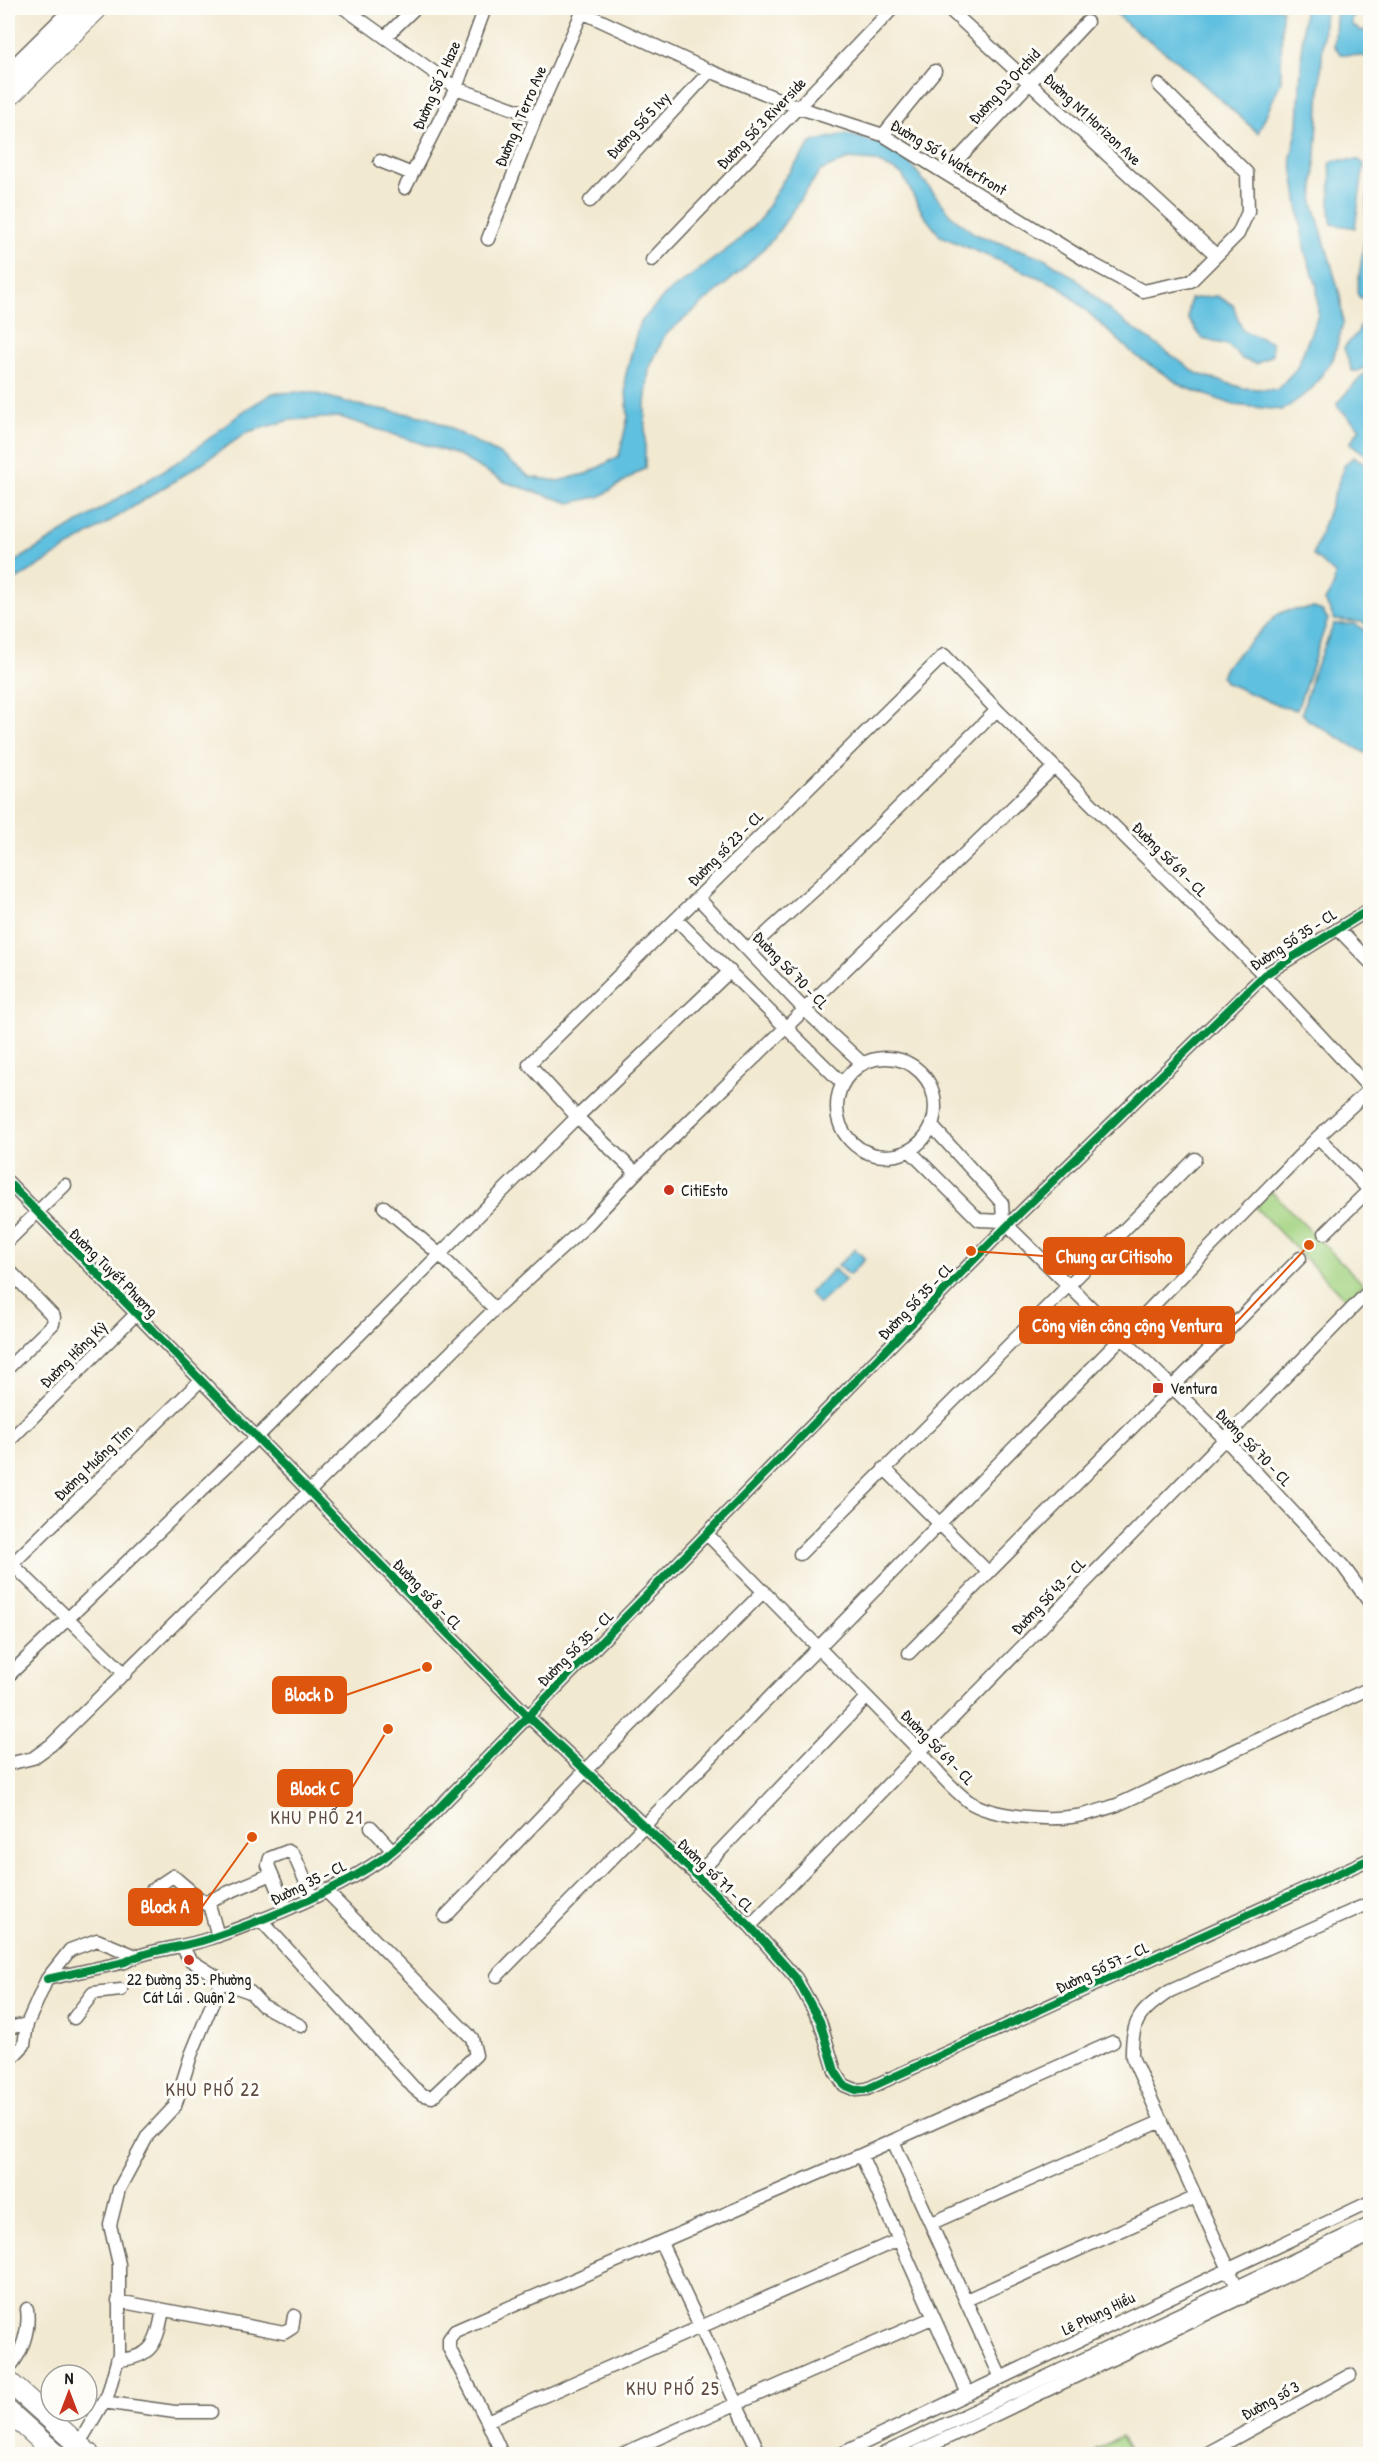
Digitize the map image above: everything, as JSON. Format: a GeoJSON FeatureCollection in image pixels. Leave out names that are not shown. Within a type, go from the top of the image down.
{"type":"FeatureCollection","features":[{"type":"Feature","properties":{"kind":"highway"},"geometry":{"type":"LineString","coordinates":[[8,78],[78,8]]}},
{"type":"Feature","properties":{"kind":"main road"},"geometry":{"type":"LineString","coordinates":[[8,98],[98,8]]}},
{"type":"Feature","properties":{"kind":"main road"},"geometry":{"type":"LineString","coordinates":[[8,2372],[39,2396]]}},
{"type":"Feature","properties":{"kind":"main road"},"geometry":{"type":"LineString","coordinates":[[8,2372],[80,2447]]}},
{"type":"Feature","properties":{"kind":"main road"},"geometry":{"type":"LineString","coordinates":[[8,2398],[80,2447],[106,2454]]}},
{"type":"Feature","properties":{"kind":"main road"},"geometry":{"type":"LineString","coordinates":[[8,2411],[56,2454]]}},
{"type":"Feature","properties":{"kind":"main road"},"geometry":{"type":"LineString","coordinates":[[65,2423],[80,2447]]}},
{"type":"Feature","properties":{"kind":"street"},"geometry":{"type":"LineString","coordinates":[[344,8],[456,88],[536,117]]}},
{"type":"Feature","properties":{"kind":"street"},"geometry":{"type":"LineString","coordinates":[[385,37],[415,8]]}},
{"type":"Feature","properties":{"kind":"street","name":"Đường Số 2 Haze"},"geometry":{"type":"LineString","coordinates":[[405,188],[456,88],[485,8]]}},
{"type":"Feature","properties":{"kind":"street","name":"Đường Số 3 Riverside"},"geometry":{"type":"LineString","coordinates":[[652,260],[800,108],[893,8]]}},
{"type":"Feature","properties":{"kind":"street","name":"Đường N1 Horizon Ave"},"geometry":{"type":"LineString","coordinates":[[948,8],[1216,255]]}},
{"type":"Feature","properties":{"kind":"street","name":"Đường Số 4 Waterfront"},"geometry":{"type":"LineString","coordinates":[[583,10],[710,71],[800,108],[883,135],[1087,261],[1143,291],[1191,281],[1238,234],[1248,212],[1247,173],[1160,85]]}},
{"type":"Feature","properties":{"kind":"street","name":"Đường A Terro Ave"},"geometry":{"type":"LineString","coordinates":[[488,239],[536,117],[583,10]]}},
{"type":"Feature","properties":{"kind":"street","name":"Đường D3 Orchid"},"geometry":{"type":"LineString","coordinates":[[945,173],[1087,22]]}},
{"type":"Feature","properties":{"kind":"street","name":"Đường Số 5 Ivy"},"geometry":{"type":"LineString","coordinates":[[590,201],[710,71]]}},
{"type":"Feature","properties":{"kind":"street"},"geometry":{"type":"LineString","coordinates":[[883,135],[935,71]]}},
{"type":"Feature","properties":{"kind":"street"},"geometry":{"type":"LineString","coordinates":[[380,161],[412,174]]}},
{"type":"Feature","properties":{"kind":"street","name":"Đường Số 69 - CL"},"geometry":{"type":"LineString","coordinates":[[944,655],[1264,975],[1370,1089]]}},
{"type":"Feature","properties":{"kind":"street","name":"Đường số 23 - CL"},"geometry":{"type":"LineString","coordinates":[[578,1117],[529,1064],[944,655]]}},
{"type":"Feature","properties":{"kind":"street"},"geometry":{"type":"LineString","coordinates":[[748,950],[820,885],[997,710]]}},
{"type":"Feature","properties":{"kind":"street"},"geometry":{"type":"LineString","coordinates":[[8,1764],[33,1758],[51,1745],[495,1309],[586,1226],[636,1173],[1054,767]]}},
{"type":"Feature","properties":{"kind":"street","name":"Đường Số 70 - CL"},"geometry":{"type":"LineString","coordinates":[[698,898],[804,1009],[862,1063]]}},
{"type":"Feature","properties":{"kind":"street","name":"Đường Số 35 - CL"},"geometry":{"type":"LineString","coordinates":[[527,1715],[708,1535],[1005,1223],[1264,975],[1371,909]]}},
{"type":"Feature","properties":{"kind":"street"},"geometry":{"type":"LineString","coordinates":[[677,920],[842,1083]]}},
{"type":"Feature","properties":{"kind":"street"},"geometry":{"type":"LineString","coordinates":[[1338,929],[1371,962]]}},
{"type":"Feature","properties":{"kind":"street"},"geometry":{"type":"LineString","coordinates":[[8,1676],[257,1437],[578,1117],[730,971]]}},
{"type":"Feature","properties":{"kind":"street"},"geometry":{"type":"LineString","coordinates":[[881,1058],[898,1059],[914,1066],[927,1077],[934,1093],[936,1110],[932,1126],[923,1141],[910,1151],[895,1156],[879,1156],[864,1151],[851,1142],[842,1129],[837,1114],[837,1098],[842,1083],[862,1063],[881,1058]]}},
{"type":"Feature","properties":{"kind":"street"},"geometry":{"type":"LineString","coordinates":[[497,1976],[1318,1137],[1370,1089]]}},
{"type":"Feature","properties":{"kind":"street"},"geometry":{"type":"LineString","coordinates":[[578,1117],[636,1173]]}},
{"type":"Feature","properties":{"kind":"street","name":"Đường Số 70 - CL"},"geometry":{"type":"LineString","coordinates":[[932,1126],[1002,1203],[1005,1223],[1225,1439],[1343,1566],[1371,1603]]}},
{"type":"Feature","properties":{"kind":"street"},"geometry":{"type":"LineString","coordinates":[[1318,1137],[1370,1190],[1325,1233]]}},
{"type":"Feature","properties":{"kind":"street"},"geometry":{"type":"LineString","coordinates":[[910,1151],[979,1220],[1005,1223]]}},
{"type":"Feature","properties":{"kind":"street"},"geometry":{"type":"LineString","coordinates":[[800,1554],[1195,1159]]}},
{"type":"Feature","properties":{"kind":"street","name":"Đường Tuyết Phượng"},"geometry":{"type":"LineString","coordinates":[[8,1182],[257,1437]]}},
{"type":"Feature","properties":{"kind":"street"},"geometry":{"type":"LineString","coordinates":[[8,1241],[65,1185]]}},
{"type":"Feature","properties":{"kind":"street"},"geometry":{"type":"LineString","coordinates":[[384,1207],[440,1254],[495,1309]]}},
{"type":"Feature","properties":{"kind":"street"},"geometry":{"type":"LineString","coordinates":[[909,1653],[1173,1389],[1300,1258]]}},
{"type":"Feature","properties":{"kind":"street"},"geometry":{"type":"LineString","coordinates":[[8,1269],[54,1317],[53,1324],[8,1368]]}},
{"type":"Feature","properties":{"kind":"street","name":"Đường Số 43 - CL"},"geometry":{"type":"LineString","coordinates":[[750,1926],[1371,1290]]}},
{"type":"Feature","properties":{"kind":"street","name":"Đường Hồng Kỳ"},"geometry":{"type":"LineString","coordinates":[[8,1442],[136,1314]]}},
{"type":"Feature","properties":{"kind":"street","name":"Đường Muồng Tím"},"geometry":{"type":"LineString","coordinates":[[9,1564],[201,1380]]}},
{"type":"Feature","properties":{"kind":"street","name":"Đường số 8 - CL"},"geometry":{"type":"LineString","coordinates":[[257,1437],[527,1715]]}},
{"type":"Feature","properties":{"kind":"street"},"geometry":{"type":"LineString","coordinates":[[884,1468],[988,1572]]}},
{"type":"Feature","properties":{"kind":"street","name":"Đường Số 69 - CL"},"geometry":{"type":"LineString","coordinates":[[708,1535],[920,1751],[945,1781],[970,1803],[998,1812],[1040,1819],[1076,1816],[1117,1805],[1371,1688]]}},
{"type":"Feature","properties":{"kind":"street"},"geometry":{"type":"LineString","coordinates":[[9,1564],[125,1674]]}},
{"type":"Feature","properties":{"kind":"street"},"geometry":{"type":"LineString","coordinates":[[445,1917],[586,1770],[764,1591]]}},
{"type":"Feature","properties":{"kind":"street"},"geometry":{"type":"LineString","coordinates":[[696,1876],[867,1697]]}},
{"type":"Feature","properties":{"kind":"street","name":"Đường số 71 - CL"},"geometry":{"type":"LineString","coordinates":[[527,1715],[645,1824],[750,1926],[796,1978],[820,2021],[835,2070],[844,2085]]}},
{"type":"Feature","properties":{"kind":"street","name":"Đường 35 - CL"},"geometry":{"type":"LineString","coordinates":[[47,1979],[125,1962],[136,1956],[183,1948],[260,1919],[325,1890],[382,1858],[424,1823],[527,1715]]}},
{"type":"Feature","properties":{"kind":"street"},"geometry":{"type":"LineString","coordinates":[[371,1827],[392,1850]]}},
{"type":"Feature","properties":{"kind":"street"},"geometry":{"type":"LineString","coordinates":[[286,1908],[268,1865],[270,1858],[288,1851],[294,1855],[312,1896]]}},
{"type":"Feature","properties":{"kind":"street","name":"Đường Số 57 - CL"},"geometry":{"type":"LineString","coordinates":[[844,2085],[856,2090],[867,2089],[1371,1859]]}},
{"type":"Feature","properties":{"kind":"street"},"geometry":{"type":"LineString","coordinates":[[207,1905],[208,1901],[272,1874]]}},
{"type":"Feature","properties":{"kind":"street"},"geometry":{"type":"LineString","coordinates":[[152,1890],[173,1876],[207,1905],[218,1936]]}},
{"type":"Feature","properties":{"kind":"street"},"geometry":{"type":"LineString","coordinates":[[260,1919],[414,2088],[423,2095],[432,2097],[476,2055],[472,2038],[325,1890]]}},
{"type":"Feature","properties":{"kind":"street"},"geometry":{"type":"LineString","coordinates":[[1242,2298],[1132,2057],[1132,2039],[1137,2019],[1149,2005],[1170,1991],[1371,1903]]}},
{"type":"Feature","properties":{"kind":"street"},"geometry":{"type":"LineString","coordinates":[[8,2062],[24,2045],[27,2024],[47,1979],[70,1950],[97,1940],[136,1956]]}},
{"type":"Feature","properties":{"kind":"street"},"geometry":{"type":"LineString","coordinates":[[183,1948],[189,1960],[219,1978],[221,1982],[250,1992],[262,2005],[301,2026]]}},
{"type":"Feature","properties":{"kind":"street"},"geometry":{"type":"LineString","coordinates":[[80,2447],[103,2402],[117,2360],[119,2264],[110,2225],[119,2189],[148,2135],[175,2106],[190,2055],[221,1982]]}},
{"type":"Feature","properties":{"kind":"street"},"geometry":{"type":"LineString","coordinates":[[74,2018],[93,1993],[121,1990]]}},
{"type":"Feature","properties":{"kind":"street"},"geometry":{"type":"LineString","coordinates":[[8,2028],[27,2024]]}},
{"type":"Feature","properties":{"kind":"street"},"geometry":{"type":"LineString","coordinates":[[502,2454],[449,2348],[449,2339],[455,2331],[661,2243],[1113,2042]]}},
{"type":"Feature","properties":{"kind":"street"},"geometry":{"type":"LineString","coordinates":[[932,2223],[1162,2121]]}},
{"type":"Feature","properties":{"kind":"street"},"geometry":{"type":"LineString","coordinates":[[893,2141],[1001,2378]]}},
{"type":"Feature","properties":{"kind":"street"},"geometry":{"type":"LineString","coordinates":[[861,2155],[932,2318],[968,2394]]}},
{"type":"Feature","properties":{"kind":"street"},"geometry":{"type":"LineString","coordinates":[[966,2300],[1196,2197]]}},
{"type":"Feature","properties":{"kind":"street","name":"Lê Phụng Hiểu"},"geometry":{"type":"LineString","coordinates":[[855,2454],[1369,2212]]}},
{"type":"Feature","properties":{"kind":"street","name":"Lê Phụng Hiểu"},"geometry":{"type":"LineString","coordinates":[[883,2454],[1232,2277],[1369,2212]]}},
{"type":"Feature","properties":{"kind":"street"},"geometry":{"type":"LineString","coordinates":[[913,2454],[1371,2236]]}},
{"type":"Feature","properties":{"kind":"street"},"geometry":{"type":"LineString","coordinates":[[487,2421],[898,2240]]}},
{"type":"Feature","properties":{"kind":"street"},"geometry":{"type":"LineString","coordinates":[[661,2243],[702,2326],[760,2454]]}},
{"type":"Feature","properties":{"kind":"street","name":"Lê Phụng Hiểu"},"geometry":{"type":"LineString","coordinates":[[841,2454],[1001,2378],[1232,2277]]}},
{"type":"Feature","properties":{"kind":"street"},"geometry":{"type":"LineString","coordinates":[[118,2301],[284,2333],[292,2328],[294,2316]]}},
{"type":"Feature","properties":{"kind":"street"},"geometry":{"type":"LineString","coordinates":[[8,2372],[21,2349],[28,2325],[27,2309]]}},
{"type":"Feature","properties":{"kind":"street"},"geometry":{"type":"LineString","coordinates":[[117,2360],[132,2359],[152,2348],[160,2330],[163,2310]]}},
{"type":"Feature","properties":{"kind":"street"},"geometry":{"type":"LineString","coordinates":[[622,2454],[932,2318]]}},
{"type":"Feature","properties":{"kind":"street","name":"Đường số 3"},"geometry":{"type":"LineString","coordinates":[[1206,2454],[1350,2375]]}},
{"type":"Feature","properties":{"kind":"street"},"geometry":{"type":"LineString","coordinates":[[103,2402],[176,2412],[211,2412]]}},
{"type":"Feature","properties":{"kind":"green space"},"geometry":{"type":"Polygon","coordinates":[[[1271,1191],[1363,1284],[1348,1302],[1255,1207],[1271,1191]]]}},
{"type":"Feature","properties":{"kind":"green space"},"geometry":{"type":"Polygon","coordinates":[[[1121,2436],[1131,2454],[1098,2454],[1095,2450],[1121,2436]]]}},
{"type":"Feature","properties":{"kind":"water"},"geometry":{"type":"Polygon","coordinates":[[[1111,8],[1282,8],[1281,81],[1258,133],[1175,59],[1129,26],[1111,8]]]}},
{"type":"Feature","properties":{"kind":"water"},"geometry":{"type":"Polygon","coordinates":[[[1304,8],[1325,8],[1313,202],[1340,295],[1343,324],[1333,359],[1311,390],[1283,410],[1234,405],[1184,387],[1136,356],[1059,286],[940,236],[923,214],[902,174],[875,161],[848,159],[820,171],[773,239],[740,272],[665,335],[649,369],[645,404],[645,468],[601,496],[570,503],[505,482],[457,455],[340,417],[290,420],[248,432],[8,585],[8,566],[184,458],[245,410],[273,393],[310,392],[357,405],[427,417],[501,455],[530,477],[558,481],[589,473],[619,456],[628,417],[625,378],[639,324],[665,295],[738,241],[761,218],[782,182],[812,142],[846,134],[883,144],[905,157],[952,216],[975,234],[1044,258],[1075,278],[1112,313],[1198,374],[1243,388],[1277,390],[1297,368],[1318,315],[1317,286],[1305,252],[1291,158],[1298,126],[1304,8]]]}},
{"type":"Feature","properties":{"kind":"water"},"geometry":{"type":"Polygon","coordinates":[[[1337,8],[1352,8],[1356,13],[1352,17],[1352,25],[1361,31],[1370,28],[1370,57],[1341,54],[1334,46],[1337,8]]]}},
{"type":"Feature","properties":{"kind":"water"},"geometry":{"type":"Polygon","coordinates":[[[1335,160],[1359,160],[1364,164],[1355,228],[1332,224],[1330,164],[1335,160]]]}},
{"type":"Feature","properties":{"kind":"water"},"geometry":{"type":"Polygon","coordinates":[[[1370,166],[1370,301],[1359,297],[1357,292],[1365,235],[1370,166]]]}},
{"type":"Feature","properties":{"kind":"water"},"geometry":{"type":"Polygon","coordinates":[[[1217,296],[1233,305],[1242,330],[1272,343],[1272,355],[1256,364],[1242,359],[1228,345],[1203,339],[1188,319],[1190,299],[1217,296]]]}},
{"type":"Feature","properties":{"kind":"water"},"geometry":{"type":"Polygon","coordinates":[[[1370,313],[1370,364],[1358,371],[1352,371],[1344,348],[1357,333],[1370,313]]]}},
{"type":"Feature","properties":{"kind":"water"},"geometry":{"type":"Polygon","coordinates":[[[1365,373],[1370,374],[1370,458],[1350,443],[1360,428],[1338,407],[1337,403],[1365,373]]]}},
{"type":"Feature","properties":{"kind":"water"},"geometry":{"type":"Polygon","coordinates":[[[1354,457],[1370,466],[1370,628],[1362,622],[1335,620],[1325,601],[1334,585],[1335,574],[1313,555],[1345,464],[1354,457]]]}},
{"type":"Feature","properties":{"kind":"water"},"geometry":{"type":"Polygon","coordinates":[[[1314,608],[1322,611],[1328,619],[1297,710],[1282,707],[1226,683],[1221,676],[1226,666],[1277,615],[1285,611],[1314,608]]]}},
{"type":"Feature","properties":{"kind":"water"},"geometry":{"type":"Polygon","coordinates":[[[1334,624],[1355,624],[1370,634],[1370,750],[1365,753],[1308,720],[1302,713],[1312,676],[1334,624]]]}},
{"type":"Feature","properties":{"kind":"water"},"geometry":{"type":"Polygon","coordinates":[[[855,1249],[865,1259],[849,1275],[838,1265],[855,1249]]]}},
{"type":"Feature","properties":{"kind":"water"},"geometry":{"type":"Polygon","coordinates":[[[834,1269],[845,1280],[819,1304],[809,1293],[834,1269]]]}},
{"type":"Feature","properties":{"kind":"cycle path"},"geometry":{"type":"LineString","coordinates":[[47,1979],[125,1962],[144,1954],[230,1932],[320,1894],[388,1855],[424,1823],[1007,1226],[1264,975],[1370,909]]}},
{"type":"Feature","properties":{"kind":"cycle path"},"geometry":{"type":"LineString","coordinates":[[8,1182],[527,1715],[750,1926],[796,1978],[820,2021],[835,2071],[844,2085],[856,2090],[867,2089],[1370,1859]]}},
{"type":"Feature","properties":{"kind":"place","name":"CitiEsto"},"geometry":{"type":"Point","coordinates":[669,1190]}},
{"type":"Feature","properties":{"kind":"place","name":"Công viên công cộng Ventura"},"geometry":{"type":"Point","coordinates":[1309,1245]}},
{"type":"Feature","properties":{"kind":"place","name":"Chung cư Citisoho"},"geometry":{"type":"Point","coordinates":[971,1251]}},
{"type":"Feature","properties":{"kind":"place","name":"Ventura"},"geometry":{"type":"Point","coordinates":[1158,1388]}},
{"type":"Feature","properties":{"kind":"place","name":"Block D"},"geometry":{"type":"Point","coordinates":[427,1667]}},
{"type":"Feature","properties":{"kind":"place","name":"Block C"},"geometry":{"type":"Point","coordinates":[388,1729]}},
{"type":"Feature","properties":{"kind":"place","name":"Block A"},"geometry":{"type":"Point","coordinates":[252,1837]}},
{"type":"Feature","properties":{"kind":"place","name":"22 Đường 35 . Phường Cát Lái . Quận 2"},"geometry":{"type":"Point","coordinates":[189,1960]}},
{"type":"Feature","properties":{"kind":"district","name":"KHU PHỐ 21"},"geometry":{"type":"Point","coordinates":[317,1818]}},
{"type":"Feature","properties":{"kind":"district","name":"KHU PHỐ 22"},"geometry":{"type":"Point","coordinates":[213,2090]}},
{"type":"Feature","properties":{"kind":"district","name":"KHU PHỐ 25"},"geometry":{"type":"Point","coordinates":[673,2389]}}]}
